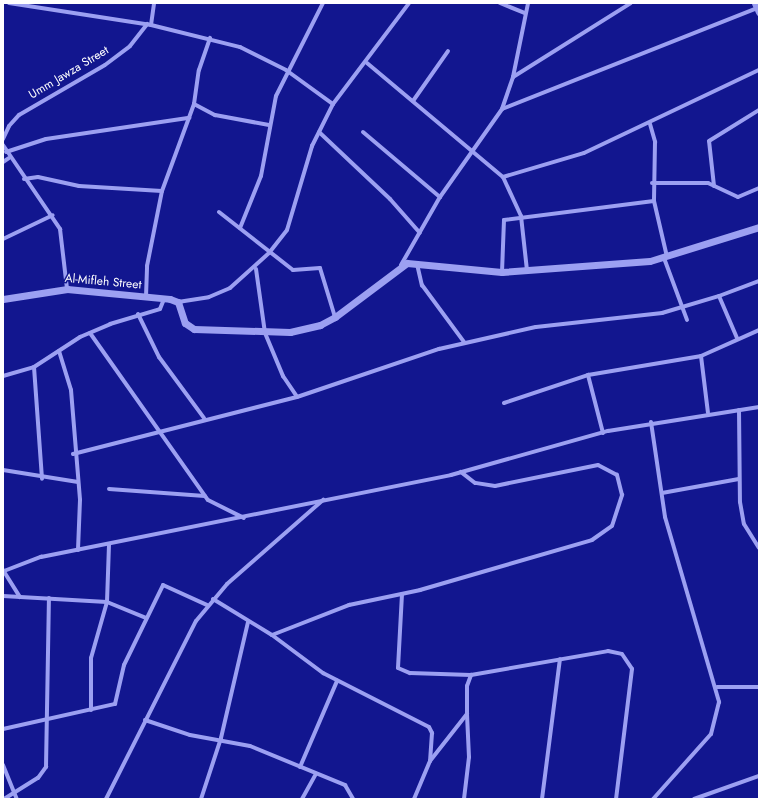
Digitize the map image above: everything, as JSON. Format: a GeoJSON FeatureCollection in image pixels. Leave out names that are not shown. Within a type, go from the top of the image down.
{"type":"FeatureCollection","features":[{"type":"Feature","properties":{"kind":"street"},"geometry":{"type":"LineString","coordinates":[[9,3],[149,24],[210,38],[240,47],[286,70],[334,104]]}},
{"type":"Feature","properties":{"kind":"street"},"geometry":{"type":"LineString","coordinates":[[149,24],[154,3]]}},
{"type":"Feature","properties":{"kind":"street"},"geometry":{"type":"LineString","coordinates":[[240,228],[261,176],[269,125],[286,70],[323,3]]}},
{"type":"Feature","properties":{"kind":"street"},"geometry":{"type":"LineString","coordinates":[[409,3],[367,63],[334,104],[319,132],[287,230],[256,269],[230,288],[209,297],[178,302],[185,323],[194,329],[265,332],[303,330],[335,317],[401,265],[440,197],[502,109],[514,77],[528,3]]}},
{"type":"Feature","properties":{"kind":"street"},"geometry":{"type":"LineString","coordinates":[[500,3],[525,13]]}},
{"type":"Feature","properties":{"kind":"street"},"geometry":{"type":"LineString","coordinates":[[514,77],[631,3]]}},
{"type":"Feature","properties":{"kind":"street"},"geometry":{"type":"LineString","coordinates":[[502,109],[757,7]]}},
{"type":"Feature","properties":{"kind":"street","name":"Umm Jawza Street"},"geometry":{"type":"LineString","coordinates":[[3,139],[8,126],[19,116],[105,65],[130,46],[149,24]]}},
{"type":"Feature","properties":{"kind":"street"},"geometry":{"type":"LineString","coordinates":[[146,297],[147,266],[162,191],[194,104],[199,70],[210,38]]}},
{"type":"Feature","properties":{"kind":"street"},"geometry":{"type":"LineString","coordinates":[[413,101],[448,51]]}},
{"type":"Feature","properties":{"kind":"street"},"geometry":{"type":"LineString","coordinates":[[367,63],[503,177],[521,216],[527,270]]}},
{"type":"Feature","properties":{"kind":"street"},"geometry":{"type":"LineString","coordinates":[[503,177],[584,153],[650,124],[759,70]]}},
{"type":"Feature","properties":{"kind":"street"},"geometry":{"type":"LineString","coordinates":[[194,104],[215,115],[269,125]]}},
{"type":"Feature","properties":{"kind":"street"},"geometry":{"type":"LineString","coordinates":[[714,186],[709,141],[759,110]]}},
{"type":"Feature","properties":{"kind":"street"},"geometry":{"type":"LineString","coordinates":[[6,152],[46,139],[189,118]]}},
{"type":"Feature","properties":{"kind":"street"},"geometry":{"type":"LineString","coordinates":[[650,124],[655,142],[652,183],[654,201],[665,258],[687,320]]}},
{"type":"Feature","properties":{"kind":"street"},"geometry":{"type":"LineString","coordinates":[[319,132],[390,199],[420,233]]}},
{"type":"Feature","properties":{"kind":"street"},"geometry":{"type":"LineString","coordinates":[[363,132],[440,197]]}},
{"type":"Feature","properties":{"kind":"street"},"geometry":{"type":"LineString","coordinates":[[3,145],[9,158],[53,215],[64,248],[67,289]]}},
{"type":"Feature","properties":{"kind":"street"},"geometry":{"type":"LineString","coordinates":[[3,162],[9,158]]}},
{"type":"Feature","properties":{"kind":"street"},"geometry":{"type":"LineString","coordinates":[[24,179],[38,176],[79,186],[162,191]]}},
{"type":"Feature","properties":{"kind":"street"},"geometry":{"type":"LineString","coordinates":[[652,183],[714,186],[738,197],[759,188]]}},
{"type":"Feature","properties":{"kind":"street"},"geometry":{"type":"LineString","coordinates":[[502,272],[502,224],[509,218],[654,201]]}},
{"type":"Feature","properties":{"kind":"street"},"geometry":{"type":"LineString","coordinates":[[219,212],[269,253],[293,270],[320,268],[335,317]]}},
{"type":"Feature","properties":{"kind":"street"},"geometry":{"type":"LineString","coordinates":[[3,239],[53,215]]}},
{"type":"Feature","properties":{"kind":"street"},"geometry":{"type":"LineString","coordinates":[[401,265],[417,263],[502,272],[665,258],[759,227]]}},
{"type":"Feature","properties":{"kind":"street"},"geometry":{"type":"LineString","coordinates":[[417,263],[422,285],[464,342]]}},
{"type":"Feature","properties":{"kind":"street"},"geometry":{"type":"LineString","coordinates":[[256,269],[265,332],[283,376],[298,397]]}},
{"type":"Feature","properties":{"kind":"street"},"geometry":{"type":"LineString","coordinates":[[74,454],[158,434],[204,418],[298,397],[464,342],[536,327],[587,319],[641,317],[683,308],[759,281]]}},
{"type":"Feature","properties":{"kind":"street","name":"Al-Mifleh Street"},"geometry":{"type":"LineString","coordinates":[[3,299],[67,289],[164,299],[178,302]]}},
{"type":"Feature","properties":{"kind":"street"},"geometry":{"type":"LineString","coordinates":[[719,296],[737,338]]}},
{"type":"Feature","properties":{"kind":"street"},"geometry":{"type":"LineString","coordinates":[[3,376],[34,367],[90,333],[138,314],[160,309],[164,299]]}},
{"type":"Feature","properties":{"kind":"street"},"geometry":{"type":"LineString","coordinates":[[138,314],[159,357],[204,418]]}},
{"type":"Feature","properties":{"kind":"street"},"geometry":{"type":"LineString","coordinates":[[504,404],[588,375],[701,356],[737,338],[759,330]]}},
{"type":"Feature","properties":{"kind":"street"},"geometry":{"type":"LineString","coordinates":[[90,333],[158,434],[206,496],[224,511],[245,518]]}},
{"type":"Feature","properties":{"kind":"street"},"geometry":{"type":"LineString","coordinates":[[59,351],[71,390],[74,454],[78,482],[78,550]]}},
{"type":"Feature","properties":{"kind":"street"},"geometry":{"type":"LineString","coordinates":[[701,356],[708,413]]}},
{"type":"Feature","properties":{"kind":"street"},"geometry":{"type":"LineString","coordinates":[[34,367],[42,479]]}},
{"type":"Feature","properties":{"kind":"street"},"geometry":{"type":"LineString","coordinates":[[588,375],[603,432]]}},
{"type":"Feature","properties":{"kind":"street"},"geometry":{"type":"LineString","coordinates":[[20,597],[3,570],[41,557],[245,518],[323,499],[461,472],[603,432],[651,422],[759,407]]}},
{"type":"Feature","properties":{"kind":"street"},"geometry":{"type":"LineString","coordinates":[[739,410],[739,479],[744,524],[759,548]]}},
{"type":"Feature","properties":{"kind":"street"},"geometry":{"type":"LineString","coordinates":[[651,422],[666,517],[717,686],[719,709],[711,734],[653,799]]}},
{"type":"Feature","properties":{"kind":"street"},"geometry":{"type":"LineString","coordinates":[[272,635],[335,610],[402,594],[592,540],[612,526],[622,495],[617,475],[598,465],[495,486],[475,483],[461,472]]}},
{"type":"Feature","properties":{"kind":"street"},"geometry":{"type":"LineString","coordinates":[[3,470],[42,479],[78,482]]}},
{"type":"Feature","properties":{"kind":"street"},"geometry":{"type":"LineString","coordinates":[[662,493],[739,479]]}},
{"type":"Feature","properties":{"kind":"street"},"geometry":{"type":"LineString","coordinates":[[109,489],[206,496]]}},
{"type":"Feature","properties":{"kind":"street"},"geometry":{"type":"LineString","coordinates":[[106,799],[178,652],[208,605],[323,499]]}},
{"type":"Feature","properties":{"kind":"street"},"geometry":{"type":"LineString","coordinates":[[91,710],[91,658],[107,602],[109,544]]}},
{"type":"Feature","properties":{"kind":"street"},"geometry":{"type":"LineString","coordinates":[[3,729],[49,717],[91,710],[115,704],[121,672],[146,618],[164,585],[208,605]]}},
{"type":"Feature","properties":{"kind":"street"},"geometry":{"type":"LineString","coordinates":[[402,594],[395,658],[398,668],[410,673],[471,675],[608,651],[622,654],[630,664],[616,799]]}},
{"type":"Feature","properties":{"kind":"street"},"geometry":{"type":"LineString","coordinates":[[3,596],[107,602],[146,618]]}},
{"type":"Feature","properties":{"kind":"street"},"geometry":{"type":"LineString","coordinates":[[4,799],[14,794],[44,771],[49,717],[49,598]]}},
{"type":"Feature","properties":{"kind":"street"},"geometry":{"type":"LineString","coordinates":[[213,599],[248,622],[272,635],[336,681],[429,727],[432,733],[430,761]]}},
{"type":"Feature","properties":{"kind":"street"},"geometry":{"type":"LineString","coordinates":[[201,799],[220,738],[248,622]]}},
{"type":"Feature","properties":{"kind":"street"},"geometry":{"type":"LineString","coordinates":[[542,799],[560,660]]}},
{"type":"Feature","properties":{"kind":"street"},"geometry":{"type":"LineString","coordinates":[[464,799],[469,749],[467,686],[471,675]]}},
{"type":"Feature","properties":{"kind":"street"},"geometry":{"type":"LineString","coordinates":[[300,767],[336,681]]}},
{"type":"Feature","properties":{"kind":"street"},"geometry":{"type":"LineString","coordinates":[[717,686],[759,687]]}},
{"type":"Feature","properties":{"kind":"street"},"geometry":{"type":"LineString","coordinates":[[414,799],[430,761],[467,714]]}},
{"type":"Feature","properties":{"kind":"street"},"geometry":{"type":"LineString","coordinates":[[145,720],[190,735],[220,738],[300,767],[345,785],[353,799]]}},
{"type":"Feature","properties":{"kind":"street"},"geometry":{"type":"LineString","coordinates":[[3,765],[17,799]]}},
{"type":"Feature","properties":{"kind":"street"},"geometry":{"type":"LineString","coordinates":[[302,799],[316,774]]}},
{"type":"Feature","properties":{"kind":"street"},"geometry":{"type":"LineString","coordinates":[[694,799],[759,776]]}}]}
